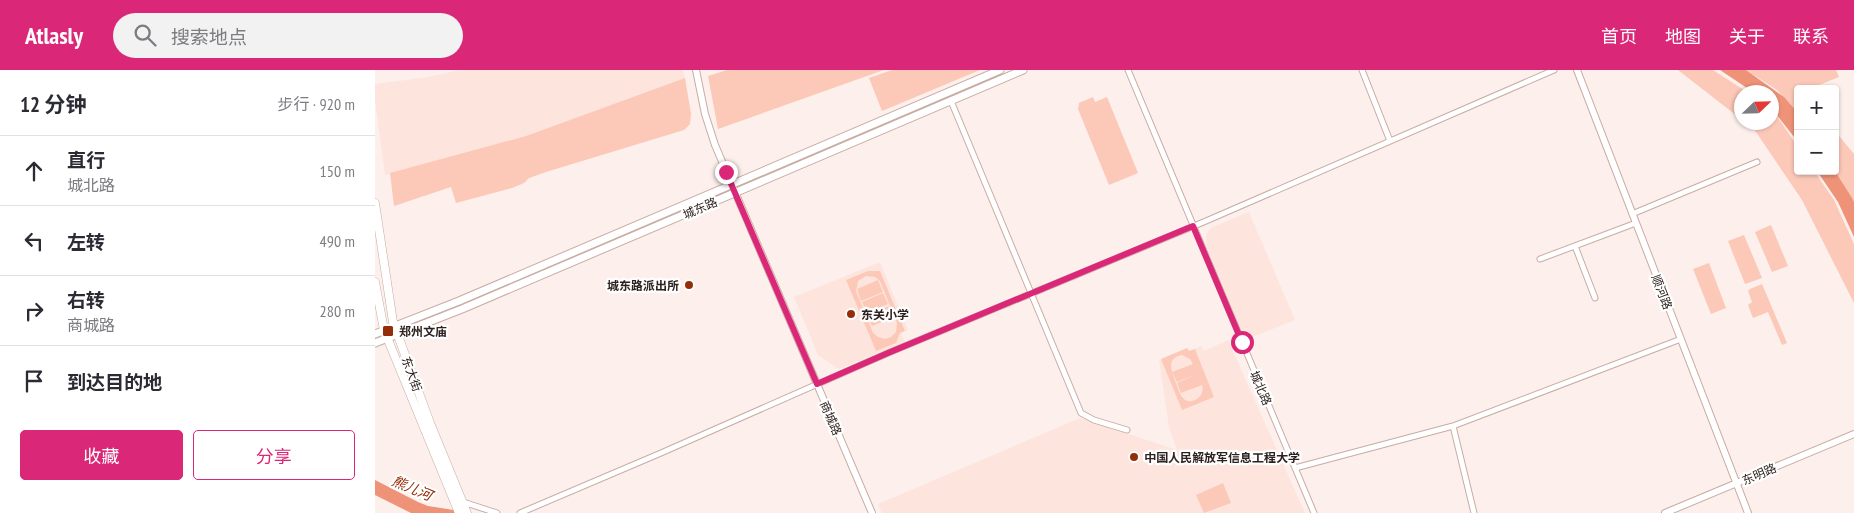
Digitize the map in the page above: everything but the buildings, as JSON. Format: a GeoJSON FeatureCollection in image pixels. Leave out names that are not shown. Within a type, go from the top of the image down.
{"type":"FeatureCollection","features":[{"type":"Feature","properties":{"kind":"main road","name":"城东路"},"geometry":{"type":"LineString","coordinates":[[375,334],[459,301],[1000,70]]}},
{"type":"Feature","properties":{"kind":"main road","name":"城东路"},"geometry":{"type":"LineString","coordinates":[[375,344],[462,309],[1023,70]]}},
{"type":"Feature","properties":{"kind":"main road","name":"东大街"},"geometry":{"type":"LineString","coordinates":[[375,204],[394,325],[463,509]]}},
{"type":"Feature","properties":{"kind":"main road","name":"东大街"},"geometry":{"type":"LineString","coordinates":[[375,282],[387,339],[463,509]]}},
{"type":"Feature","properties":{"kind":"street","name":"商城路"},"geometry":{"type":"LineString","coordinates":[[696,70],[709,127],[735,193],[872,513]]}},
{"type":"Feature","properties":{"kind":"street","name":"城北路"},"geometry":{"type":"LineString","coordinates":[[1127,70],[1314,513]]}},
{"type":"Feature","properties":{"kind":"street"},"geometry":{"type":"LineString","coordinates":[[1362,70],[1390,141]]}},
{"type":"Feature","properties":{"kind":"street"},"geometry":{"type":"LineString","coordinates":[[520,513],[817,384],[1193,226],[1555,70]]}},
{"type":"Feature","properties":{"kind":"street","name":"顺河路"},"geometry":{"type":"LineString","coordinates":[[1577,70],[1748,513]]}},
{"type":"Feature","properties":{"kind":"street"},"geometry":{"type":"LineString","coordinates":[[951,101],[1081,413],[1094,420],[1127,430]]}},
{"type":"Feature","properties":{"kind":"street"},"geometry":{"type":"LineString","coordinates":[[1633,214],[1757,162]]}},
{"type":"Feature","properties":{"kind":"street"},"geometry":{"type":"LineString","coordinates":[[1540,259],[1636,223]]}},
{"type":"Feature","properties":{"kind":"street"},"geometry":{"type":"LineString","coordinates":[[1575,246],[1595,298]]}},
{"type":"Feature","properties":{"kind":"street"},"geometry":{"type":"LineString","coordinates":[[1295,468],[1453,426],[1681,339]]}},
{"type":"Feature","properties":{"kind":"street"},"geometry":{"type":"LineString","coordinates":[[1453,426],[1474,513]]}},
{"type":"Feature","properties":{"kind":"street","name":"东明路"},"geometry":{"type":"LineString","coordinates":[[1665,513],[1854,434]]}},
{"type":"Feature","properties":{"kind":"street"},"geometry":{"type":"LineString","coordinates":[[463,509],[497,513]]}},
{"type":"Feature","properties":{"kind":"shaded area"},"geometry":{"type":"Polygon","coordinates":[[[460,70],[683,70],[685,78],[526,136],[385,175],[375,100],[375,84],[428,77],[460,70]]]}},
{"type":"Feature","properties":{"kind":"shaded area"},"geometry":{"type":"Polygon","coordinates":[[[727,70],[884,70],[718,129],[708,76],[727,70]]]}},
{"type":"Feature","properties":{"kind":"shaded area"},"geometry":{"type":"Polygon","coordinates":[[[892,70],[980,70],[882,111],[869,78],[892,70]]]}},
{"type":"Feature","properties":{"kind":"shaded area"},"geometry":{"type":"Polygon","coordinates":[[[1678,70],[1713,70],[1736,85],[1734,85],[1734,114],[1678,70]]]}},
{"type":"Feature","properties":{"kind":"shaded area"},"geometry":{"type":"Polygon","coordinates":[[[1720,70],[1746,70],[1767,85],[1742,85],[1720,70]]]}},
{"type":"Feature","properties":{"kind":"shaded area"},"geometry":{"type":"Polygon","coordinates":[[[1746,70],[1836,70],[1839,77],[1819,85],[1794,85],[1794,109],[1779,92],[1779,85],[1769,85],[1746,70]]]}},
{"type":"Feature","properties":{"kind":"shaded area"},"geometry":{"type":"Polygon","coordinates":[[[685,78],[691,114],[690,124],[684,130],[546,172],[529,178],[524,183],[512,188],[456,203],[451,187],[394,206],[390,173],[526,136],[685,78]]]}},
{"type":"Feature","properties":{"kind":"shaded area"},"geometry":{"type":"Polygon","coordinates":[[[1779,93],[1794,108],[1794,137],[1779,118],[1779,93]]]}},
{"type":"Feature","properties":{"kind":"shaded area"},"geometry":{"type":"Polygon","coordinates":[[[1093,97],[1095,102],[1107,97],[1138,173],[1109,185],[1078,109],[1079,103],[1093,97]]]}},
{"type":"Feature","properties":{"kind":"shaded area"},"geometry":{"type":"Polygon","coordinates":[[[1779,119],[1794,141],[1794,175],[1817,175],[1834,200],[1854,244],[1854,303],[1802,200],[1755,130],[1779,130],[1779,119]]]}},
{"type":"Feature","properties":{"kind":"shaded area"},"geometry":{"type":"Polygon","coordinates":[[[1839,136],[1854,154],[1854,202],[1837,175],[1839,175],[1839,136]]]}},
{"type":"Feature","properties":{"kind":"shaded area"},"geometry":{"type":"Polygon","coordinates":[[[1820,175],[1838,175],[1852,198],[1854,202],[1854,237],[1838,202],[1820,175]]]}},
{"type":"Feature","properties":{"kind":"shaded area"},"geometry":{"type":"Polygon","coordinates":[[[1249,212],[1295,320],[1245,340],[1207,247],[1206,235],[1213,227],[1249,212]]]}},
{"type":"Feature","properties":{"kind":"shaded area"},"geometry":{"type":"Polygon","coordinates":[[[1771,225],[1788,266],[1772,272],[1755,232],[1771,225]]]}},
{"type":"Feature","properties":{"kind":"shaded area"},"geometry":{"type":"Polygon","coordinates":[[[1744,235],[1762,278],[1745,284],[1728,241],[1744,235]]]}},
{"type":"Feature","properties":{"kind":"shaded area","name":"东关小学"},"geometry":{"type":"Polygon","coordinates":[[[880,262],[908,330],[901,333],[905,342],[839,369],[818,355],[794,297],[880,262]]]}},
{"type":"Feature","properties":{"kind":"shaded area"},"geometry":{"type":"Polygon","coordinates":[[[1709,263],[1726,308],[1711,314],[1693,269],[1709,263]]]}},
{"type":"Feature","properties":{"kind":"shaded area"},"geometry":{"type":"Polygon","coordinates":[[[868,271],[880,271],[905,331],[900,333],[896,343],[876,351],[846,280],[868,271]],[[866,276],[858,281],[856,291],[873,333],[885,339],[891,337],[896,332],[897,323],[880,281],[875,277],[866,276]]]}},
{"type":"Feature","properties":{"kind":"shaded area"},"geometry":{"type":"Polygon","coordinates":[[[878,280],[883,292],[861,301],[857,289],[878,280]]]}},
{"type":"Feature","properties":{"kind":"shaded area"},"geometry":{"type":"Polygon","coordinates":[[[1762,284],[1787,343],[1782,345],[1768,312],[1753,318],[1748,305],[1752,302],[1748,291],[1762,284]]]}},
{"type":"Feature","properties":{"kind":"shaded area"},"geometry":{"type":"Polygon","coordinates":[[[883,293],[888,304],[867,313],[862,302],[883,293]]]}},
{"type":"Feature","properties":{"kind":"shaded area"},"geometry":{"type":"Polygon","coordinates":[[[889,306],[893,317],[872,326],[867,315],[889,306]]]}},
{"type":"Feature","properties":{"kind":"shaded area","name":"中国人民解放军信息工程大学"},"geometry":{"type":"Polygon","coordinates":[[[1228,340],[1305,513],[882,513],[878,504],[1080,418],[1177,450],[1169,427],[1159,360],[1188,348],[1189,351],[1201,346],[1204,351],[1228,340]]]}},
{"type":"Feature","properties":{"kind":"shaded area"},"geometry":{"type":"Polygon","coordinates":[[[1187,348],[1189,351],[1195,349],[1214,397],[1182,410],[1161,359],[1187,348]],[[1182,355],[1173,359],[1172,372],[1193,364],[1190,359],[1182,355]],[[1172,373],[1180,393],[1186,400],[1194,401],[1202,393],[1202,385],[1181,393],[1177,383],[1197,374],[1177,382],[1172,373]]]}},
{"type":"Feature","properties":{"kind":"shaded area"},"geometry":{"type":"Polygon","coordinates":[[[375,480],[428,506],[473,513],[411,513],[375,495],[375,480]]]}},
{"type":"Feature","properties":{"kind":"shaded area"},"geometry":{"type":"Polygon","coordinates":[[[1223,483],[1231,503],[1204,513],[1196,495],[1223,483]]]}},
{"type":"Feature","properties":{"kind":"place","name":"城东路派出所"},"geometry":{"type":"Point","coordinates":[689,285]}},
{"type":"Feature","properties":{"kind":"place","name":"东关小学"},"geometry":{"type":"Point","coordinates":[851,314]}},
{"type":"Feature","properties":{"kind":"place","name":"郑州文庙"},"geometry":{"type":"Point","coordinates":[388,331]}},
{"type":"Feature","properties":{"kind":"place","name":"中国人民解放军信息工程大学"},"geometry":{"type":"Point","coordinates":[1134,457]}},
{"type":"Feature","properties":{"kind":"route"},"geometry":{"type":"LineString","coordinates":[[726,172],[817,384],[1193,226],[1242,342]]}},
{"type":"Feature","properties":{"kind":"water label","name":"熊儿河"},"geometry":{"type":"Point","coordinates":[412,488]}}]}
